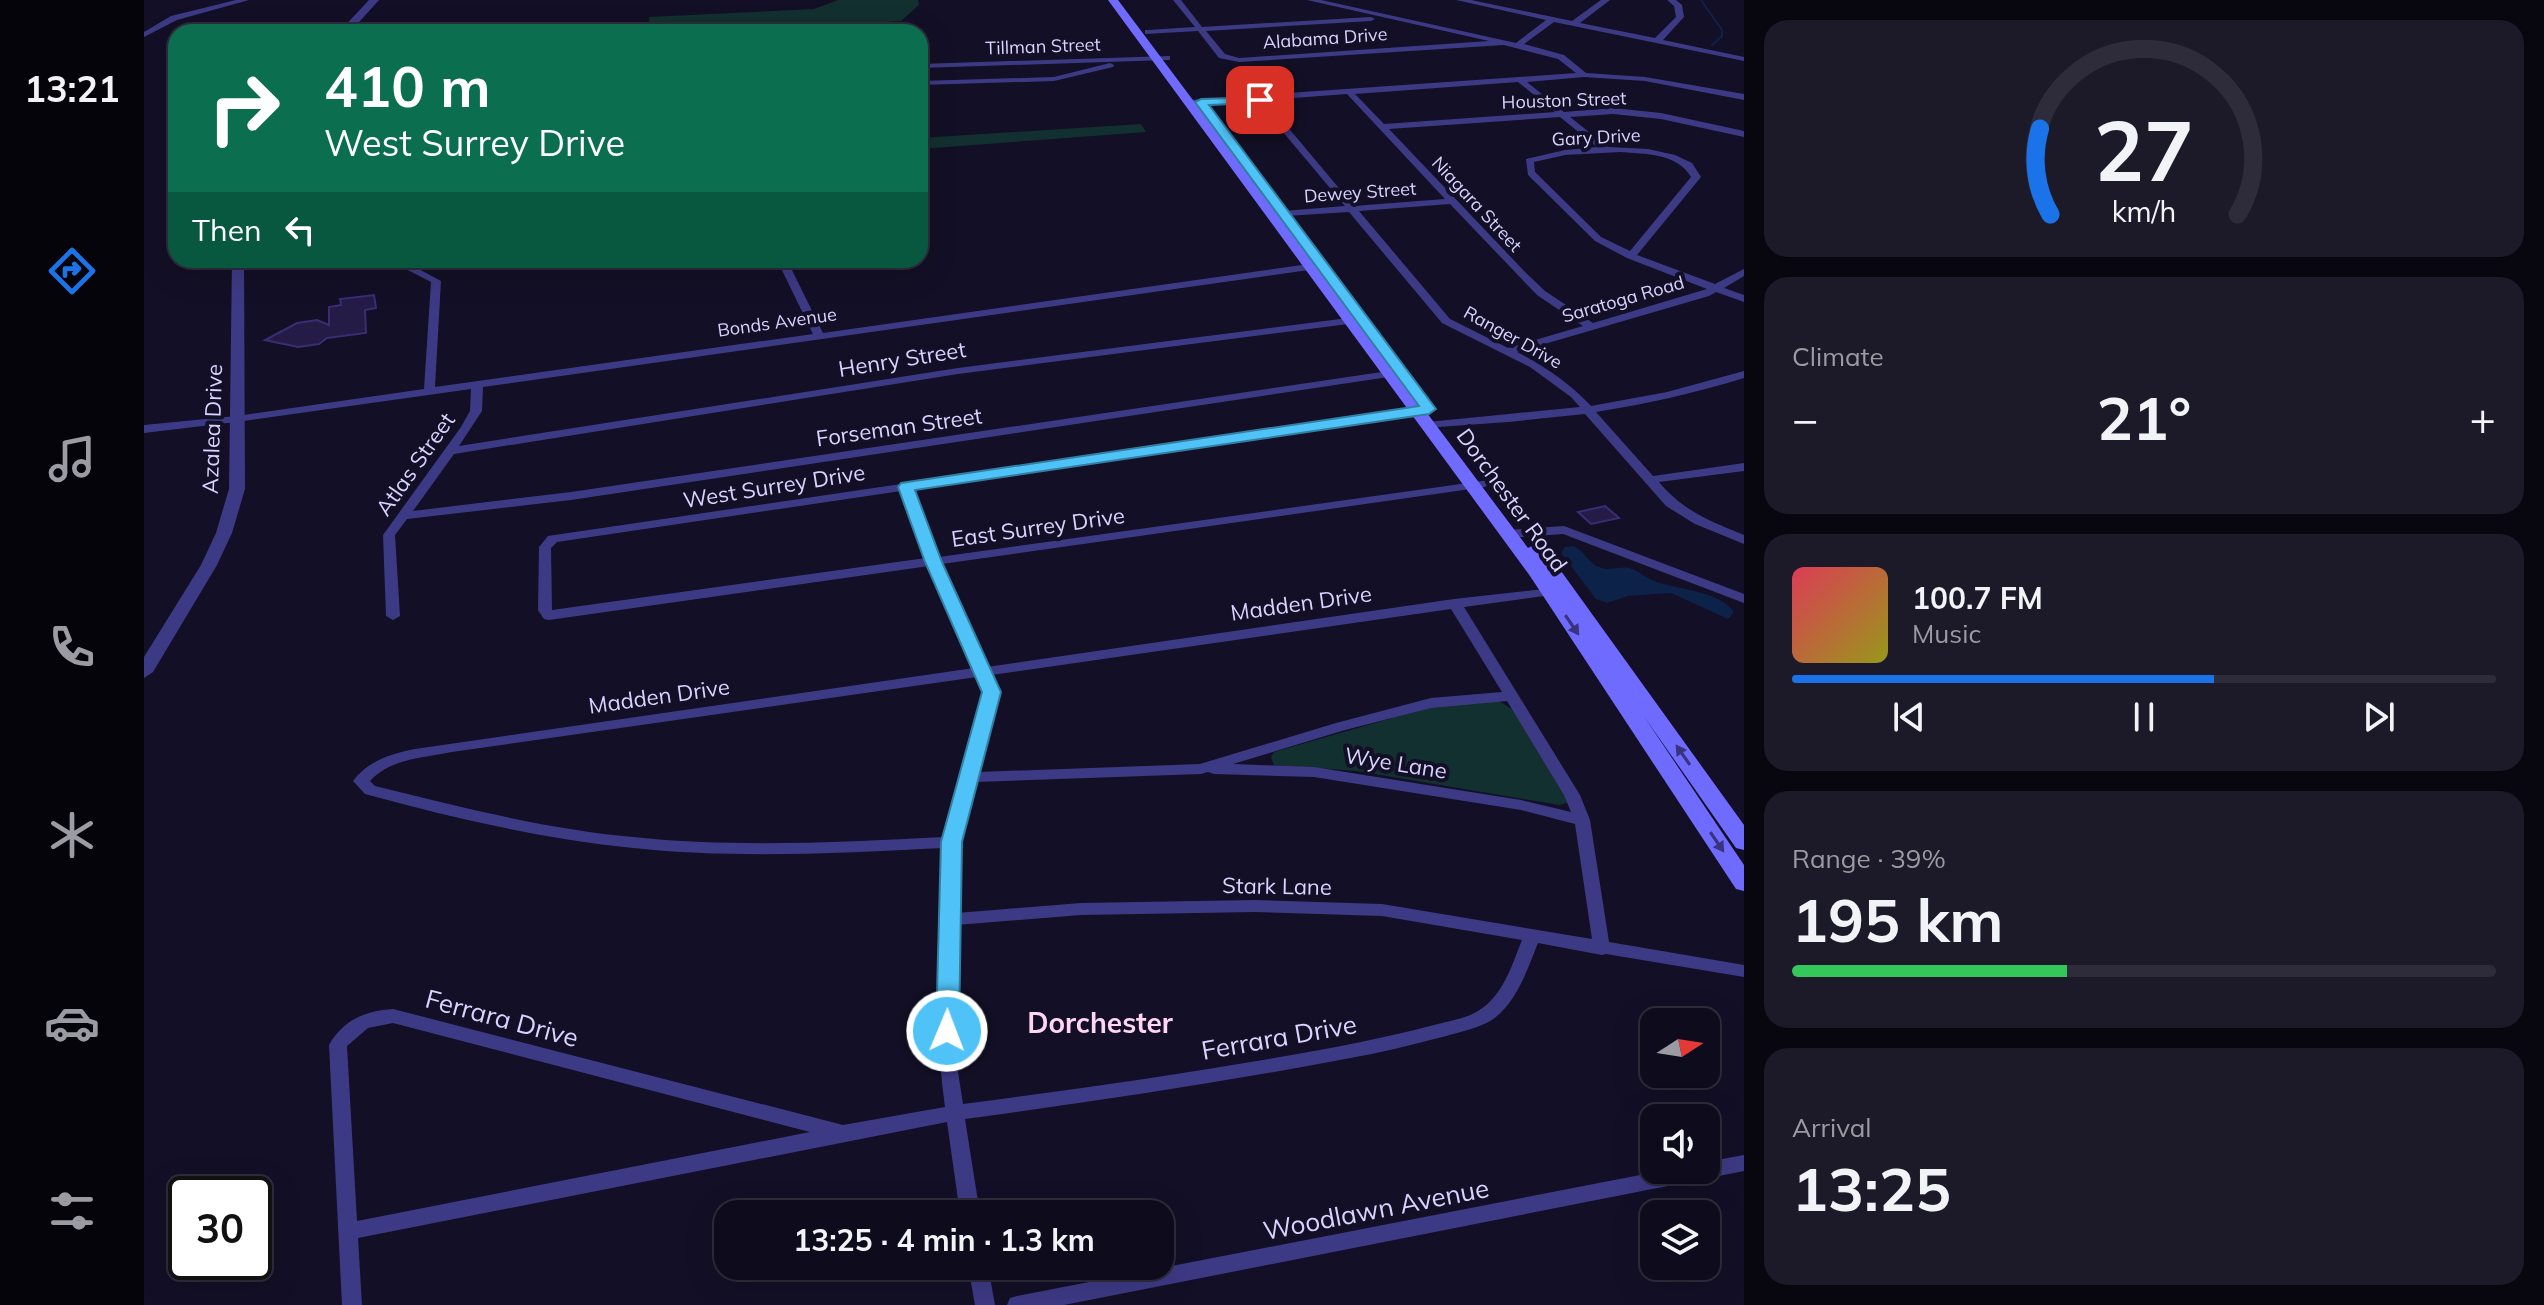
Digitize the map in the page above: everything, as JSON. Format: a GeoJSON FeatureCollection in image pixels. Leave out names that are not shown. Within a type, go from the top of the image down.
{"type":"FeatureCollection","features":[{"type":"Feature","properties":{"kind":"main road","name":"Dorchester Road"},"geometry":{"type":"LineString","coordinates":[[1113,0],[1161,58],[1357,319],[1744,842]]}},
{"type":"Feature","properties":{"kind":"main road","name":"Dorchester Road"},"geometry":{"type":"LineString","coordinates":[[1123,0],[1148,32],[1161,58]]}},
{"type":"Feature","properties":{"kind":"main road","name":"Dorchester Road"},"geometry":{"type":"LineString","coordinates":[[1558,590],[1744,883]]}},
{"type":"Feature","properties":{"kind":"street"},"geometry":{"type":"LineString","coordinates":[[144,35],[174,18],[245,0]]}},
{"type":"Feature","properties":{"kind":"street"},"geometry":{"type":"LineString","coordinates":[[352,24],[374,0]]}},
{"type":"Feature","properties":{"kind":"street","name":"Alabama Drive"},"geometry":{"type":"LineString","coordinates":[[1177,0],[1222,56],[1239,60],[1502,43]]}},
{"type":"Feature","properties":{"kind":"street","name":"Alabama Drive"},"geometry":{"type":"LineString","coordinates":[[1311,0],[1518,45],[1561,57],[1584,75]]}},
{"type":"Feature","properties":{"kind":"street"},"geometry":{"type":"LineString","coordinates":[[1460,0],[1744,59]]}},
{"type":"Feature","properties":{"kind":"street"},"geometry":{"type":"LineString","coordinates":[[1497,8],[1511,0]]}},
{"type":"Feature","properties":{"kind":"street"},"geometry":{"type":"LineString","coordinates":[[1574,23],[1606,0]]}},
{"type":"Feature","properties":{"kind":"street"},"geometry":{"type":"LineString","coordinates":[[1657,41],[1680,17],[1678,5],[1671,0]]}},
{"type":"Feature","properties":{"kind":"street"},"geometry":{"type":"LineString","coordinates":[[1148,32],[1390,17]]}},
{"type":"Feature","properties":{"kind":"street"},"geometry":{"type":"LineString","coordinates":[[1518,45],[1553,19]]}},
{"type":"Feature","properties":{"kind":"street","name":"Tillman Street"},"geometry":{"type":"LineString","coordinates":[[928,66],[1161,58]]}},
{"type":"Feature","properties":{"kind":"street"},"geometry":{"type":"LineString","coordinates":[[928,83],[1054,79],[1129,60]]}},
{"type":"Feature","properties":{"kind":"street"},"geometry":{"type":"LineString","coordinates":[[1195,103],[1584,75],[1659,81],[1744,97]]}},
{"type":"Feature","properties":{"kind":"street"},"geometry":{"type":"LineString","coordinates":[[1520,80],[1606,150]]}},
{"type":"Feature","properties":{"kind":"street","name":"Niagara Street"},"geometry":{"type":"LineString","coordinates":[[1349,92],[1541,293],[1592,327]]}},
{"type":"Feature","properties":{"kind":"street","name":"Ranger Drive"},"geometry":{"type":"LineString","coordinates":[[1259,98],[1446,321],[1508,351],[1565,387],[1591,411],[1649,480],[1680,509],[1744,540]]}},
{"type":"Feature","properties":{"kind":"street","name":"Houston Street"},"geometry":{"type":"LineString","coordinates":[[1384,127],[1630,112],[1744,134]]}},
{"type":"Feature","properties":{"kind":"street","name":"Gary Drive"},"geometry":{"type":"LineString","coordinates":[[1631,256],[1696,177],[1696,171],[1679,159],[1655,151],[1606,150],[1540,156],[1529,161],[1531,173],[1598,239],[1631,256],[1744,299]]}},
{"type":"Feature","properties":{"kind":"street","name":"Dewey Street"},"geometry":{"type":"LineString","coordinates":[[1277,214],[1452,201]]}},
{"type":"Feature","properties":{"kind":"street","name":"Bonds Avenue"},"geometry":{"type":"LineString","coordinates":[[144,429],[429,392],[1316,265]]}},
{"type":"Feature","properties":{"kind":"street","name":"Azalea Drive"},"geometry":{"type":"LineString","coordinates":[[144,672],[209,565],[224,533],[237,489],[238,268]]}},
{"type":"Feature","properties":{"kind":"street"},"geometry":{"type":"LineString","coordinates":[[411,268],[436,281],[429,392]]}},
{"type":"Feature","properties":{"kind":"street"},"geometry":{"type":"LineString","coordinates":[[786,268],[818,334]]}},
{"type":"Feature","properties":{"kind":"street","name":"Saratoga Road"},"geometry":{"type":"LineString","coordinates":[[1508,351],[1644,313],[1718,288],[1744,272]]}},
{"type":"Feature","properties":{"kind":"street","name":"Henry Street"},"geometry":{"type":"LineString","coordinates":[[448,451],[958,371],[1357,319]]}},
{"type":"Feature","properties":{"kind":"street","name":"Forseman Street"},"geometry":{"type":"LineString","coordinates":[[402,516],[571,496],[1396,373]]}},
{"type":"Feature","properties":{"kind":"street","name":"West Surrey Drive"},"geometry":{"type":"LineString","coordinates":[[549,616],[545,610],[545,547],[553,539],[906,487],[1429,418],[1591,411],[1666,397],[1744,374]]}},
{"type":"Feature","properties":{"kind":"street","name":"Atlas Street"},"geometry":{"type":"LineString","coordinates":[[393,616],[389,535],[476,411],[477,384]]}},
{"type":"Feature","properties":{"kind":"street"},"geometry":{"type":"LineString","coordinates":[[1649,480],[1744,467]]}},
{"type":"Feature","properties":{"kind":"street","name":"East Surrey Drive"},"geometry":{"type":"LineString","coordinates":[[549,616],[1478,484]]}},
{"type":"Feature","properties":{"kind":"street"},"geometry":{"type":"LineString","coordinates":[[906,487],[934,562],[985,672],[991,692],[952,842],[948,920],[947,1059],[968,1200]]}},
{"type":"Feature","properties":{"kind":"street"},"geometry":{"type":"LineString","coordinates":[[1515,532],[1564,530],[1744,599]]}},
{"type":"Feature","properties":{"kind":"street","name":"Madden Drive"},"geometry":{"type":"LineString","coordinates":[[952,842],[815,849],[633,843],[500,821],[370,790],[361,781],[369,770],[385,761],[452,747],[1558,590]]}},
{"type":"Feature","properties":{"kind":"street"},"geometry":{"type":"LineString","coordinates":[[1454,603],[1572,795],[1582,820],[1602,949],[1744,971]]}},
{"type":"Feature","properties":{"kind":"street","name":"Wye Lane"},"geometry":{"type":"LineString","coordinates":[[1201,769],[1341,726],[1431,703],[1510,696]]}},
{"type":"Feature","properties":{"kind":"street","name":"Wye Lane"},"geometry":{"type":"LineString","coordinates":[[970,777],[1201,769],[1314,772],[1521,805],[1582,820]]}},
{"type":"Feature","properties":{"kind":"street","name":"Stark Lane"},"geometry":{"type":"LineString","coordinates":[[948,920],[1081,909],[1255,906],[1382,910],[1602,949]]}},
{"type":"Feature","properties":{"kind":"street","name":"Ferrara Drive"},"geometry":{"type":"LineString","coordinates":[[350,1231],[953,1113],[1128,1090],[1395,1043],[1484,1016],[1502,1000],[1514,981],[1532,937]]}},
{"type":"Feature","properties":{"kind":"street","name":"Ferrara Drive"},"geometry":{"type":"LineString","coordinates":[[352,1305],[338,1045],[349,1029],[370,1017],[393,1016],[843,1133]]}},
{"type":"Feature","properties":{"kind":"street","name":"Woodlawn Avenue"},"geometry":{"type":"LineString","coordinates":[[1017,1305],[1744,1163]]}},
{"type":"Feature","properties":{"kind":"street"},"geometry":{"type":"LineString","coordinates":[[981,1280],[985,1305]]}},
{"type":"Feature","properties":{"kind":"green space"},"geometry":{"type":"Polygon","coordinates":[[[838,0],[918,0],[919,5],[901,21],[649,24],[649,17],[814,9],[838,0]]]}},
{"type":"Feature","properties":{"kind":"green space"},"geometry":{"type":"Polygon","coordinates":[[[1141,124],[1146,132],[928,148],[928,137],[1141,124]]]}},
{"type":"Feature","properties":{"kind":"green space"},"geometry":{"type":"Polygon","coordinates":[[[1497,700],[1515,711],[1567,796],[1567,803],[1559,805],[1357,771],[1274,765],[1271,757],[1274,752],[1434,706],[1497,700]]]}},
{"type":"Feature","properties":{"kind":"water"},"geometry":{"type":"Polygon","coordinates":[[[1573,546],[1597,566],[1632,569],[1654,581],[1718,599],[1734,612],[1728,619],[1671,593],[1628,596],[1607,603],[1596,599],[1561,553],[1565,547],[1573,546]]]}},
{"type":"Feature","properties":{"kind":"building"},"geometry":{"type":"Polygon","coordinates":[[[374,295],[376,308],[365,310],[366,333],[327,338],[319,344],[298,347],[265,340],[297,323],[317,320],[329,325],[329,307],[341,305],[340,299],[374,295]]]}},
{"type":"Feature","properties":{"kind":"building"},"geometry":{"type":"Polygon","coordinates":[[[1605,506],[1619,518],[1591,524],[1578,512],[1605,506]]]}},
{"type":"Feature","properties":{"kind":"waterway"},"geometry":{"type":"LineString","coordinates":[[1701,0],[1722,30],[1722,36],[1712,45]]}},
{"type":"Feature","properties":{"kind":"district","name":"Dorchester"},"geometry":{"type":"Point","coordinates":[1100,1022]}},
{"type":"Feature","properties":{"kind":"route"},"geometry":{"type":"LineString","coordinates":[[947,1031],[952,842],[991,692],[985,672],[934,562],[906,487],[1429,409],[1201,102],[1260,100]]}}]}
